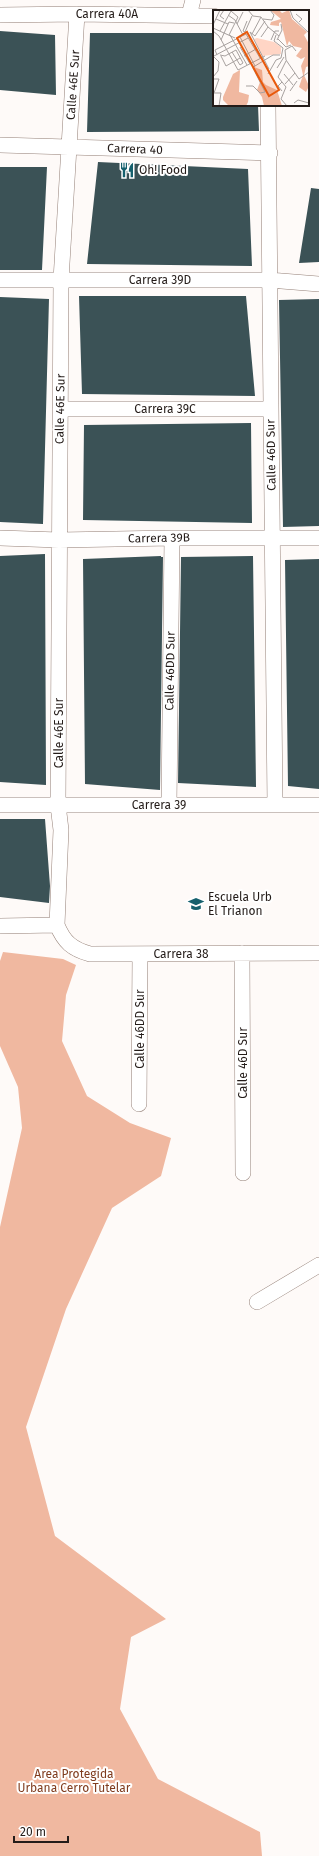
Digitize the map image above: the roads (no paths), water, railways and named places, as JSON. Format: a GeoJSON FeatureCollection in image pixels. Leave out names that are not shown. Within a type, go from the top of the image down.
{"type":"FeatureCollection","features":[{"type":"Feature","properties":{"kind":"street"},"geometry":{"type":"LineString","coordinates":[[189,15],[193,0]]}},
{"type":"Feature","properties":{"kind":"street","name":"Carrera 40A"},"geometry":{"type":"LineString","coordinates":[[0,15],[77,14],[213,16]]}},
{"type":"Feature","properties":{"kind":"street","name":"Calle 46E Sur"},"geometry":{"type":"LineString","coordinates":[[58,804],[61,280],[77,14]]}},
{"type":"Feature","properties":{"kind":"street","name":"Calle 46D Sur"},"geometry":{"type":"LineString","coordinates":[[268,106],[270,153],[269,280],[275,805]]}},
{"type":"Feature","properties":{"kind":"street","name":"Carrera 40"},"geometry":{"type":"LineString","coordinates":[[0,146],[270,153]]}},
{"type":"Feature","properties":{"kind":"street","name":"Carrera 39D"},"geometry":{"type":"LineString","coordinates":[[0,280],[269,280],[319,284]]}},
{"type":"Feature","properties":{"kind":"street","name":"Carrera 39C"},"geometry":{"type":"LineString","coordinates":[[60,409],[271,409]]}},
{"type":"Feature","properties":{"kind":"street","name":"Carrera 39B"},"geometry":{"type":"LineString","coordinates":[[0,538],[59,540],[319,538]]}},
{"type":"Feature","properties":{"kind":"street","name":"Calle 46DD Sur"},"geometry":{"type":"LineString","coordinates":[[169,805],[172,538]]}},
{"type":"Feature","properties":{"kind":"street"},"geometry":{"type":"LineString","coordinates":[[0,926],[57,925],[61,830],[58,804]]}},
{"type":"Feature","properties":{"kind":"street","name":"Carrera 39"},"geometry":{"type":"LineString","coordinates":[[0,805],[319,805]]}},
{"type":"Feature","properties":{"kind":"street","name":"Carrera 38"},"geometry":{"type":"LineString","coordinates":[[57,925],[69,946],[90,954],[319,953]]}},
{"type":"Feature","properties":{"kind":"street","name":"Calle 46D Sur"},"geometry":{"type":"LineString","coordinates":[[242,953],[243,1173]]}},
{"type":"Feature","properties":{"kind":"street","name":"Calle 46DD Sur"},"geometry":{"type":"LineString","coordinates":[[139,1104],[140,954]]}},
{"type":"Feature","properties":{"kind":"street"},"geometry":{"type":"LineString","coordinates":[[258,1302],[319,1265]]}},
{"type":"Feature","properties":{"kind":"place","name":"Oh! Food"},"geometry":{"type":"Point","coordinates":[127,170]}},
{"type":"Feature","properties":{"kind":"place","name":"Escuela Urb El Trianon"},"geometry":{"type":"Point","coordinates":[196,904]}},
{"type":"Feature","properties":{"kind":"park label","name":"Area Protegida Urbana Cerro Tutelar"},"geometry":{"type":"Point","coordinates":[74,1781]}}]}
